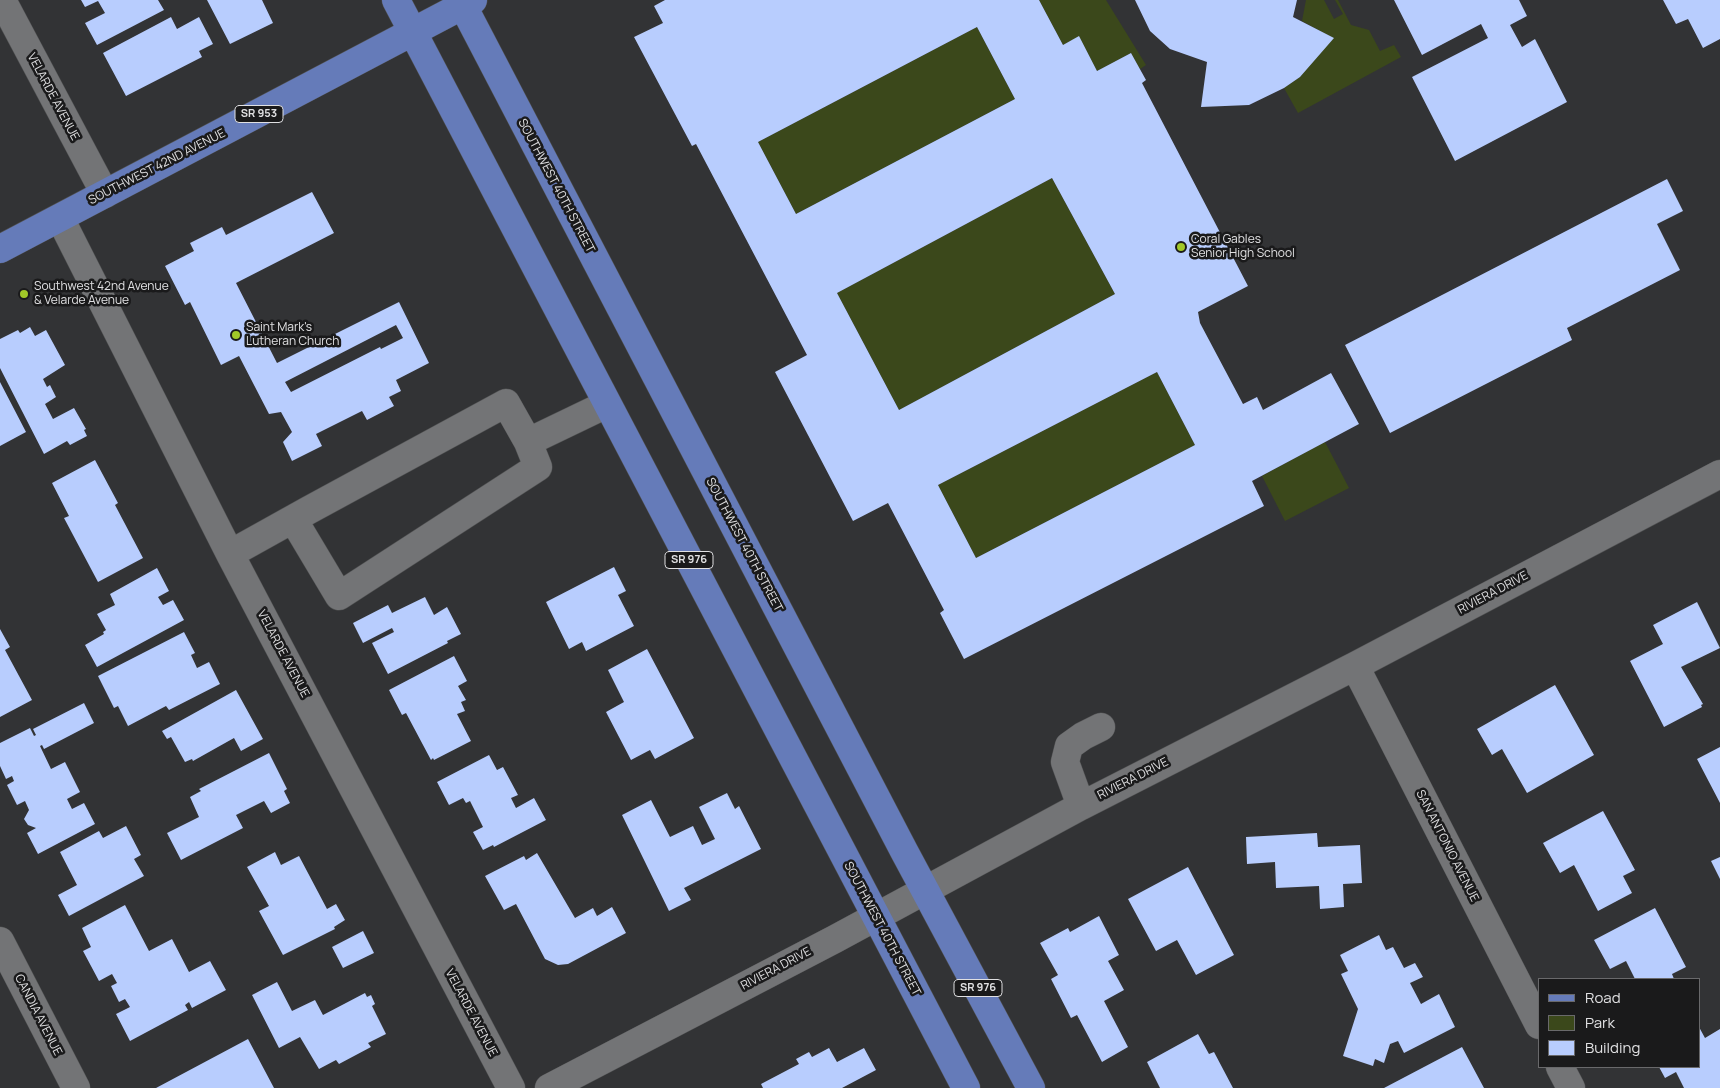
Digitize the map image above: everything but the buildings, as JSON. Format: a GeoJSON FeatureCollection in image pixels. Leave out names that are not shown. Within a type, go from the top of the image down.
{"type":"FeatureCollection","features":[{"type":"Feature","properties":{"kind":"main road","name":"SOUTHWEST 40TH STREET"},"geometry":{"type":"LineString","coordinates":[[396,0],[966,1088]]}},
{"type":"Feature","properties":{"kind":"main road","name":"SOUTHWEST 42ND AVENUE"},"geometry":{"type":"LineString","coordinates":[[0,249],[412,33],[465,2]]}},
{"type":"Feature","properties":{"kind":"main road","name":"SOUTHWEST 40TH STREET"},"geometry":{"type":"LineString","coordinates":[[465,2],[925,889],[1031,1088]]}},
{"type":"Feature","properties":{"kind":"street","name":"VELARDE AVENUE"},"geometry":{"type":"LineString","coordinates":[[2,0],[105,194]]}},
{"type":"Feature","properties":{"kind":"street","name":"VELARDE AVENUE"},"geometry":{"type":"LineString","coordinates":[[60,218],[230,554],[510,1088]]}},
{"type":"Feature","properties":{"kind":"street"},"geometry":{"type":"LineString","coordinates":[[230,554],[293,519],[506,403],[528,442],[538,468],[340,596],[293,519]]}},
{"type":"Feature","properties":{"kind":"street"},"geometry":{"type":"LineString","coordinates":[[528,442],[607,404]]}},
{"type":"Feature","properties":{"kind":"street","name":"RIVIERA DRIVE"},"geometry":{"type":"LineString","coordinates":[[549,1088],[1081,806],[1718,480]]}},
{"type":"Feature","properties":{"kind":"street","name":"SAN ANTONIO AVENUE"},"geometry":{"type":"LineString","coordinates":[[1355,666],[1538,1024]]}},
{"type":"Feature","properties":{"kind":"street"},"geometry":{"type":"LineString","coordinates":[[1081,806],[1065,762],[1069,746],[1101,727]]}},
{"type":"Feature","properties":{"kind":"street","name":"CANDIA AVENUE"},"geometry":{"type":"LineString","coordinates":[[0,942],[76,1088]]}},
{"type":"Feature","properties":{"kind":"street"},"geometry":{"type":"LineString","coordinates":[[1561,1068],[1571,1088]]}},
{"type":"Feature","properties":{"kind":"green space"},"geometry":{"type":"Polygon","coordinates":[[[1039,0],[1106,0],[1146,65],[1140,69],[1131,53],[1097,71],[1079,37],[1063,45],[1039,0]]]}},
{"type":"Feature","properties":{"kind":"green space"},"geometry":{"type":"Polygon","coordinates":[[[1306,0],[1324,0],[1334,19],[1343,14],[1335,0],[1338,0],[1351,25],[1369,30],[1380,51],[1394,45],[1401,57],[1298,113],[1284,88],[1300,77],[1333,38],[1302,21],[1306,0]]]}},
{"type":"Feature","properties":{"kind":"green space"},"geometry":{"type":"Polygon","coordinates":[[[977,27],[1015,99],[796,214],[758,142],[977,27]]]}},
{"type":"Feature","properties":{"kind":"green space"},"geometry":{"type":"Polygon","coordinates":[[[1052,178],[1115,294],[899,410],[837,293],[1052,178]]]}},
{"type":"Feature","properties":{"kind":"green space"},"geometry":{"type":"Polygon","coordinates":[[[1157,372],[1195,445],[976,558],[938,485],[1157,372]]]}},
{"type":"Feature","properties":{"kind":"green space"},"geometry":{"type":"Polygon","coordinates":[[[1325,442],[1349,488],[1285,521],[1262,476],[1325,442]]]}},
{"type":"Feature","properties":{"kind":"place","name":"Coral Gables Senior High School"},"geometry":{"type":"Point","coordinates":[1181,247]}},
{"type":"Feature","properties":{"kind":"place","name":"Southwest 42nd Avenue & Velarde Avenue"},"geometry":{"type":"Point","coordinates":[24,294]}},
{"type":"Feature","properties":{"kind":"place","name":"Saint Mark's Lutheran Church"},"geometry":{"type":"Point","coordinates":[236,335]}}]}
